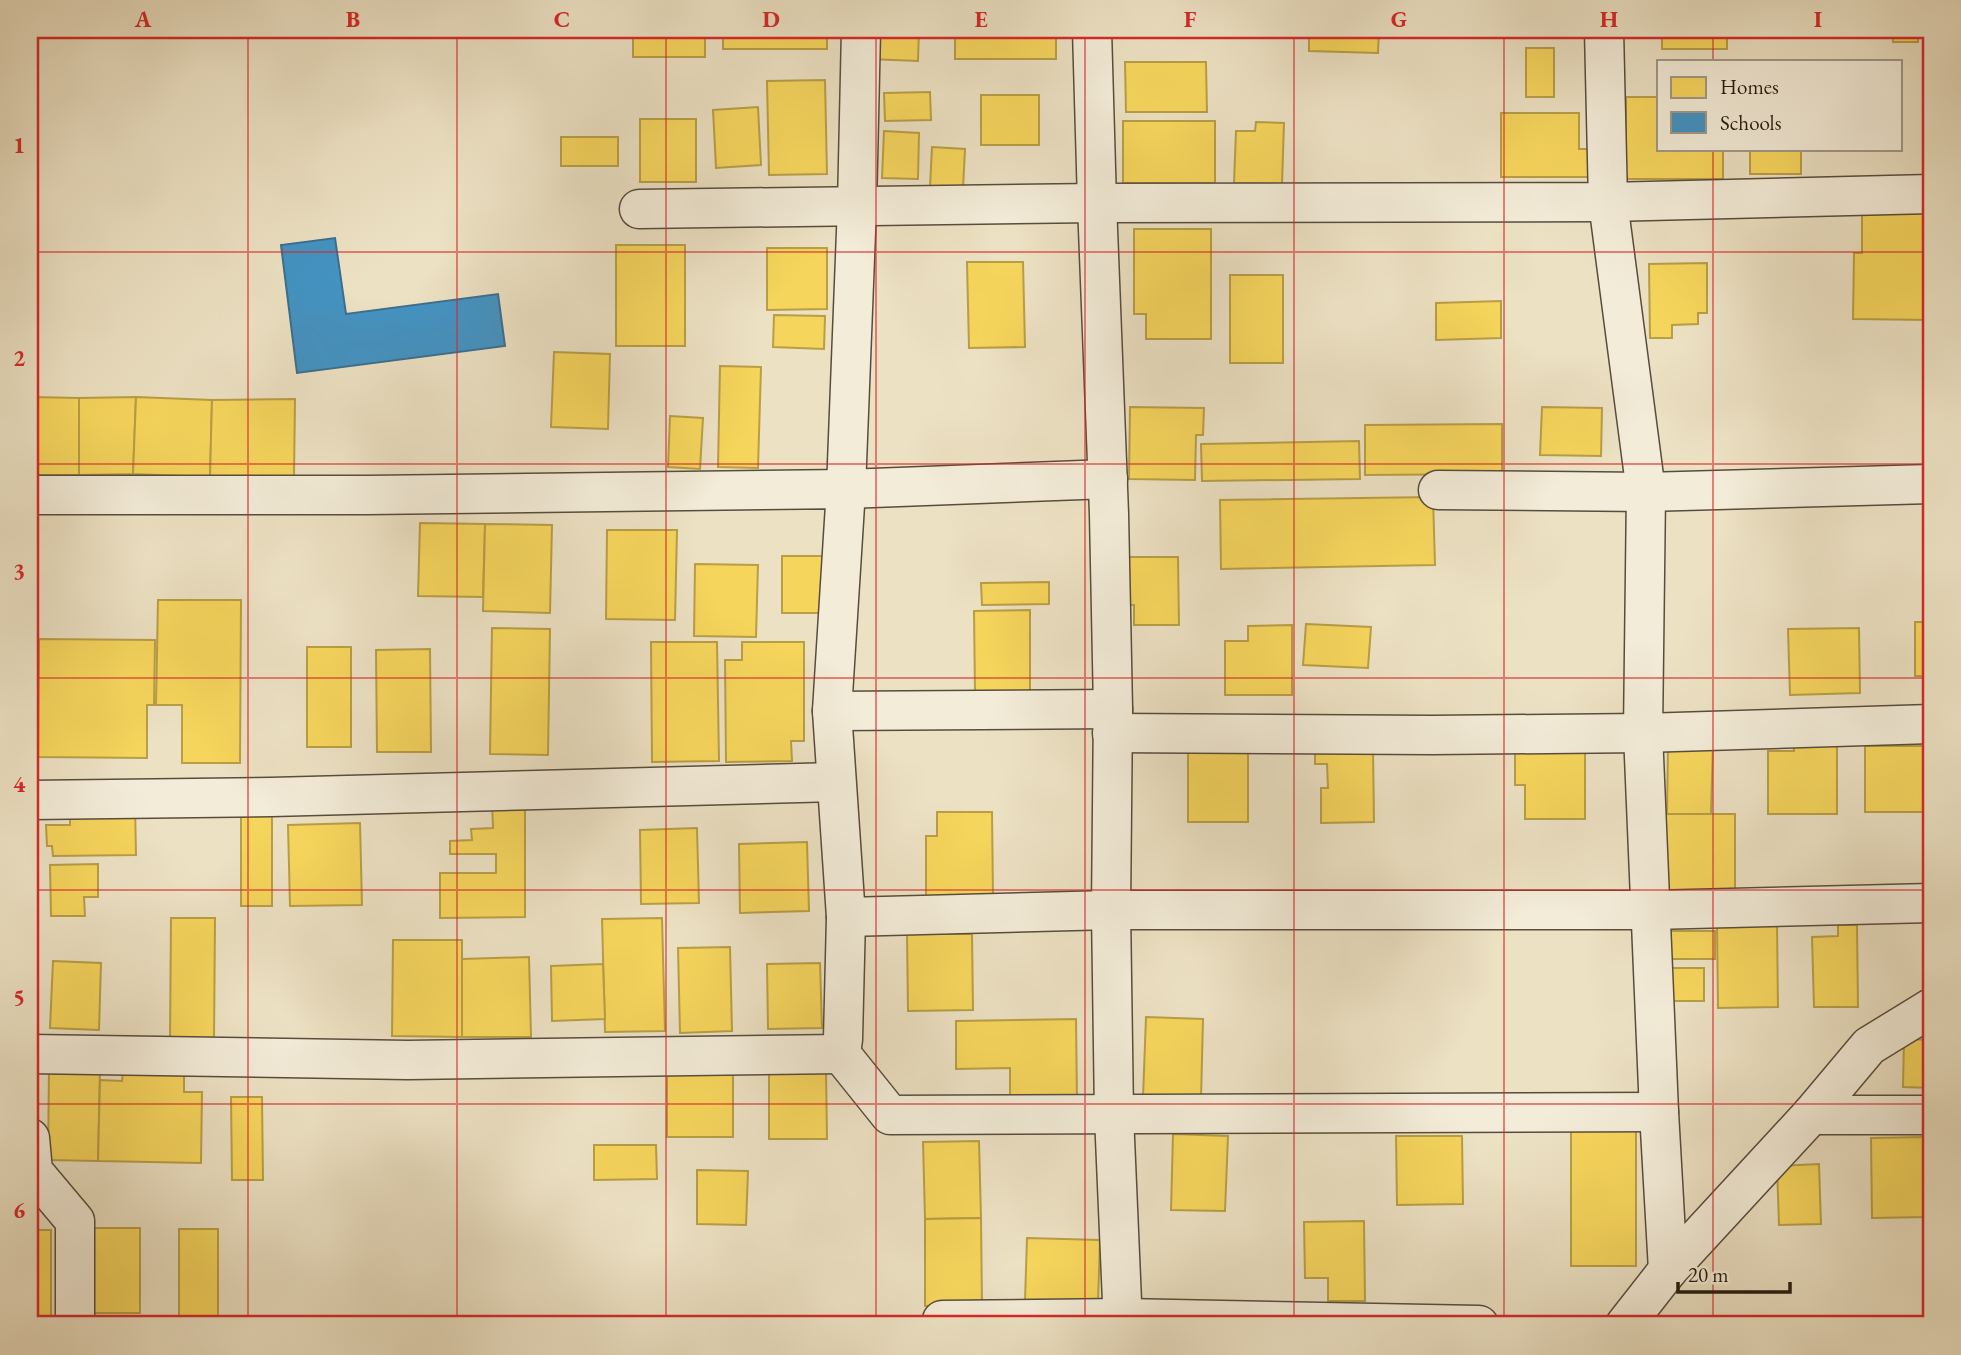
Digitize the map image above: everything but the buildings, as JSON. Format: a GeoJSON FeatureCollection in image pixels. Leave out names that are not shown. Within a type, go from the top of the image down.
{"type":"FeatureCollection","features":[{"type":"Feature","properties":{"kind":"street"},"geometry":{"type":"LineString","coordinates":[[861,30],[846,489],[832,711],[846,917],[841,1054],[890,1115],[1659,1112]]}},
{"type":"Feature","properties":{"kind":"street"},"geometry":{"type":"LineString","coordinates":[[1092,30],[1108,479],[1113,721],[1111,910],[1114,1115],[1123,1322]]}},
{"type":"Feature","properties":{"kind":"street"},"geometry":{"type":"LineString","coordinates":[[1604,30],[1608,202],[1646,492],[1643,733],[1668,1270]]}},
{"type":"Feature","properties":{"kind":"street"},"geometry":{"type":"LineString","coordinates":[[639,209],[1097,203],[1608,202],[1931,194]]}},
{"type":"Feature","properties":{"kind":"street"},"geometry":{"type":"LineString","coordinates":[[30,495],[368,495],[846,489],[1108,479]]}},
{"type":"Feature","properties":{"kind":"street"},"geometry":{"type":"LineString","coordinates":[[1438,490],[1646,492],[1931,484]]}},
{"type":"Feature","properties":{"kind":"street"},"geometry":{"type":"LineString","coordinates":[[832,711],[1433,735],[1643,733],[1931,724]]}},
{"type":"Feature","properties":{"kind":"street"},"geometry":{"type":"LineString","coordinates":[[30,800],[271,797],[836,782]]}},
{"type":"Feature","properties":{"kind":"street"},"geometry":{"type":"LineString","coordinates":[[846,917],[1111,910],[1651,910],[1931,903]]}},
{"type":"Feature","properties":{"kind":"street"},"geometry":{"type":"LineString","coordinates":[[1625,1325],[1668,1270],[1811,1115],[1869,1046],[1931,1007]]}},
{"type":"Feature","properties":{"kind":"street"},"geometry":{"type":"LineString","coordinates":[[30,1054],[408,1060],[841,1054]]}},
{"type":"Feature","properties":{"kind":"street"},"geometry":{"type":"LineString","coordinates":[[1811,1115],[1931,1115]]}},
{"type":"Feature","properties":{"kind":"street"},"geometry":{"type":"LineString","coordinates":[[30,1138],[33,1171],[75,1221],[75,1325]]}},
{"type":"Feature","properties":{"kind":"street"},"geometry":{"type":"LineString","coordinates":[[942,1320],[1479,1325]]}}]}
